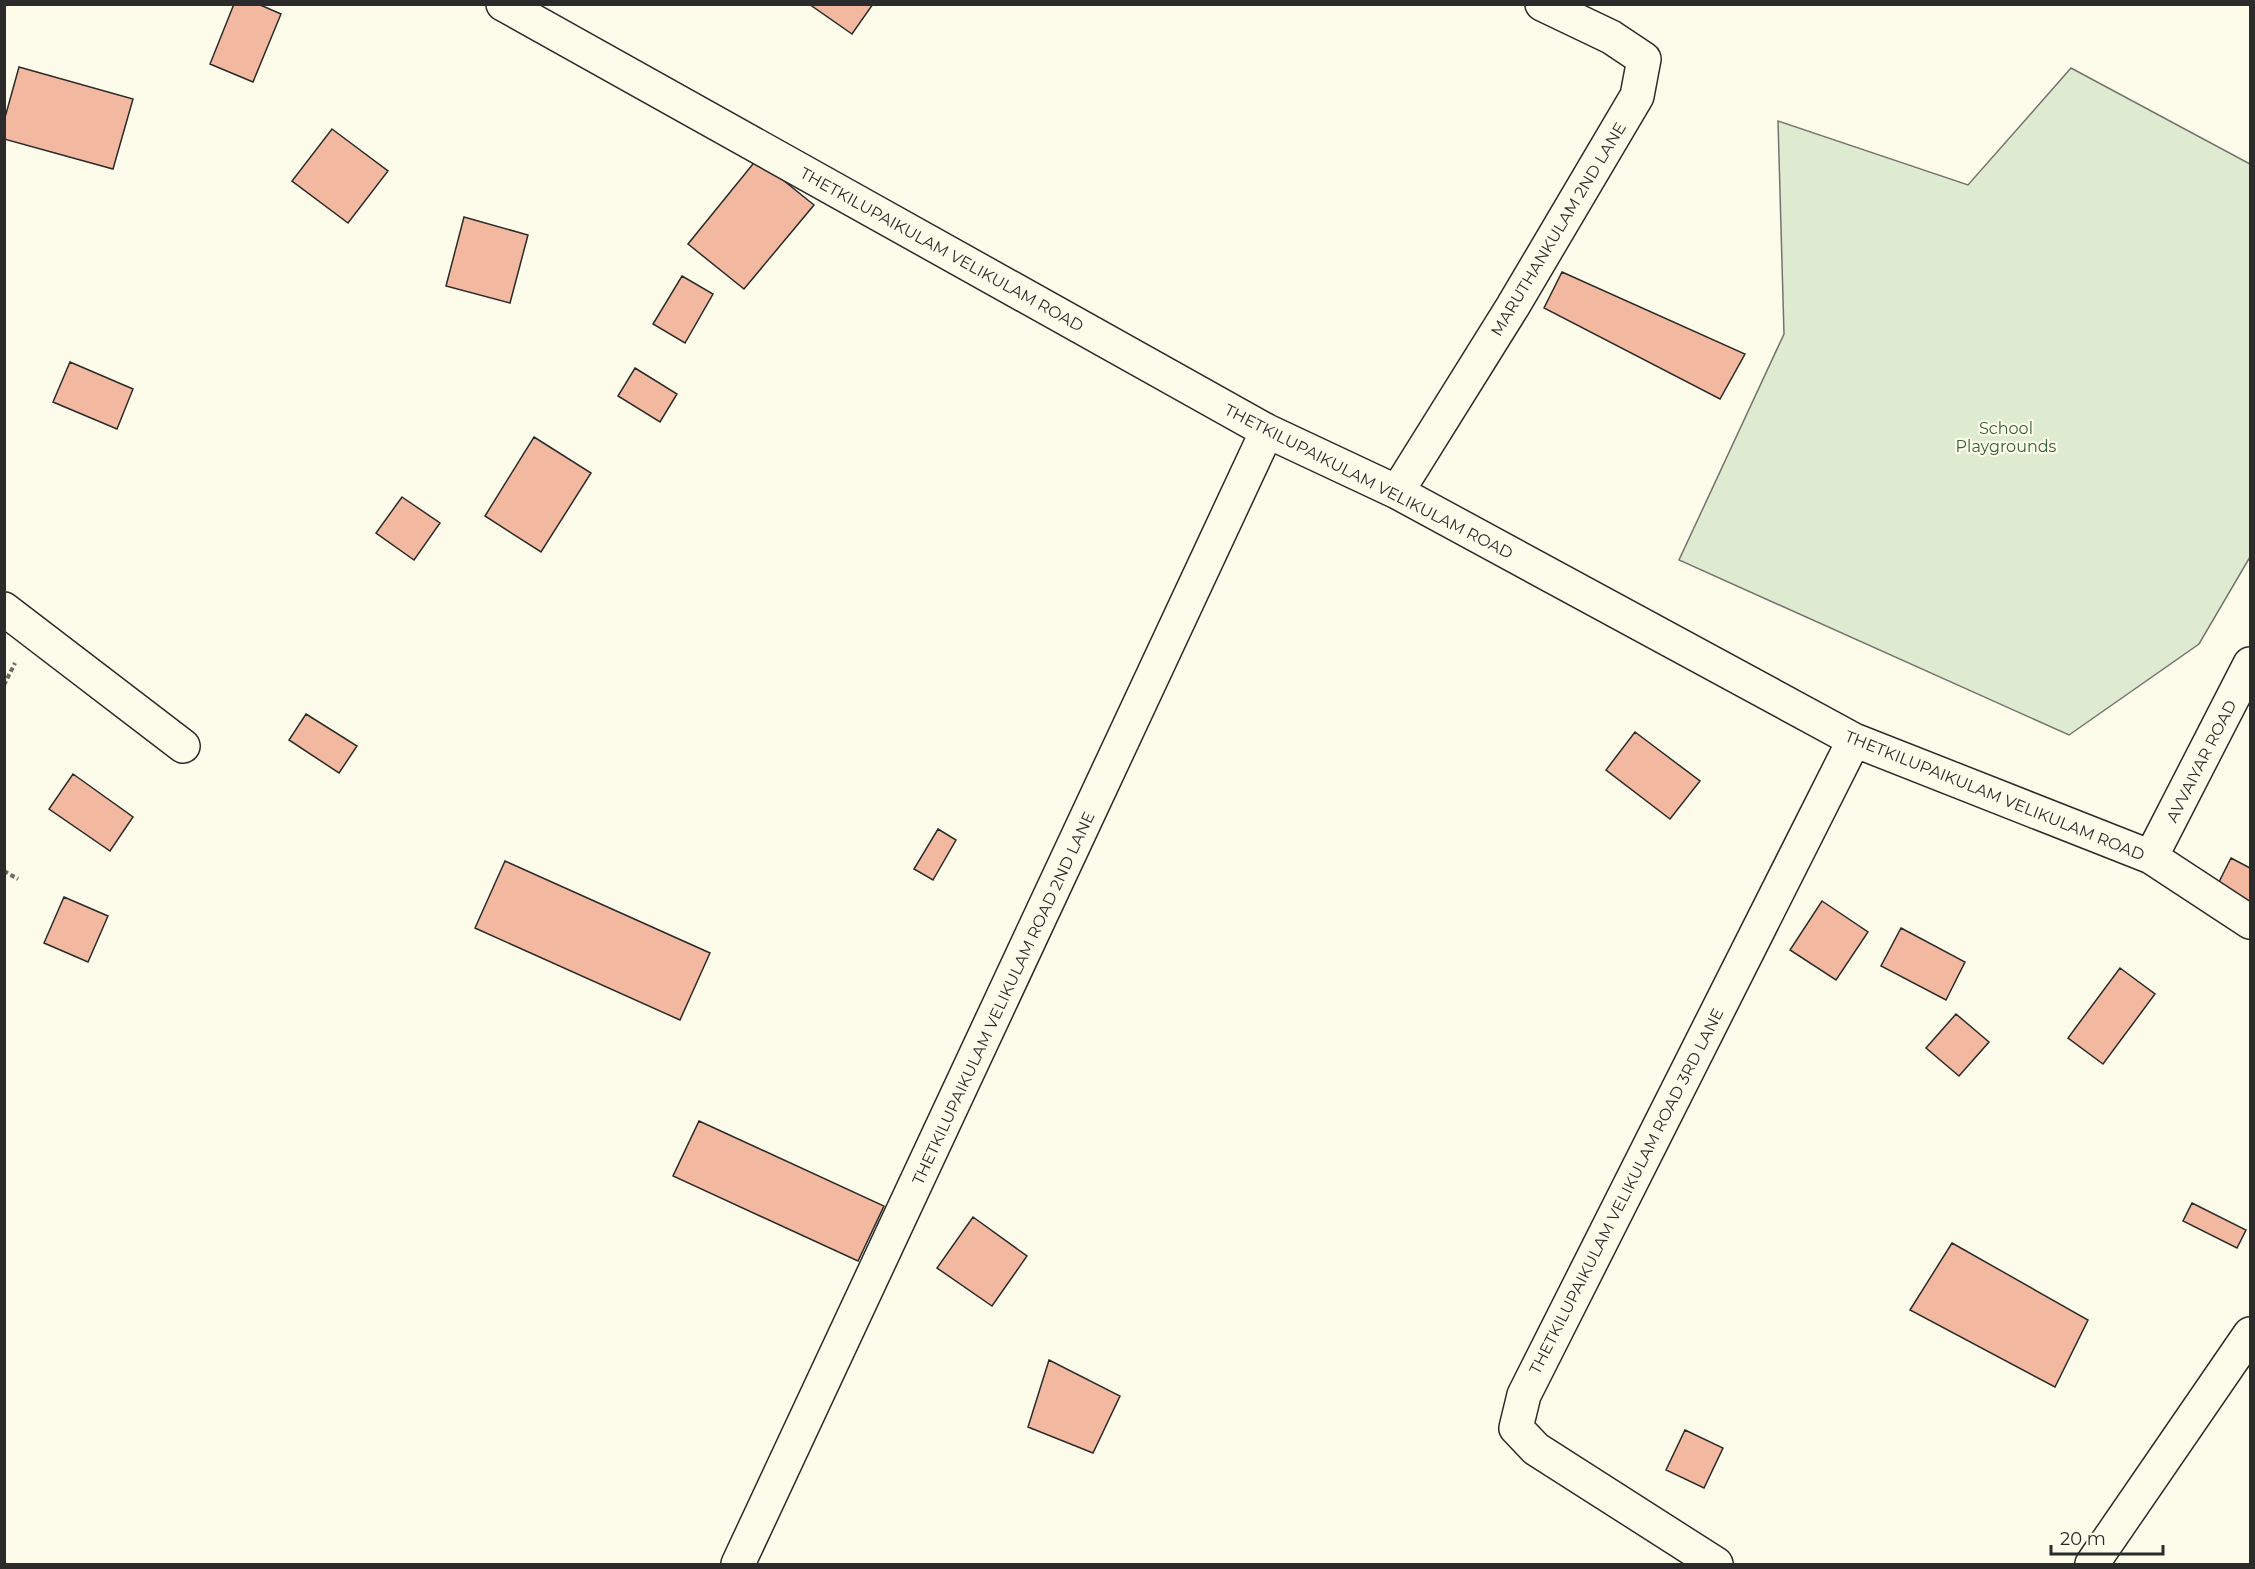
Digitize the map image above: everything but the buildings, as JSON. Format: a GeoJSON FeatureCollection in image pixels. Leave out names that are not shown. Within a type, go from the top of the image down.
{"type":"FeatureCollection","features":[{"type":"Feature","properties":{"kind":"street","name":"THETKILUPAIKULAM VELIKULAM ROAD"},"geometry":{"type":"LineString","coordinates":[[503,4],[1267,431],[1397,492],[1854,740],[2151,857],[2250,922]]}},
{"type":"Feature","properties":{"kind":"street","name":"MARUTHANKULAM 2ND LANE"},"geometry":{"type":"LineString","coordinates":[[1397,492],[1513,306],[1637,96],[1644,59],[1611,37],[1542,4]]}},
{"type":"Feature","properties":{"kind":"street","name":"THETKILUPAIKULAM VELIKULAM ROAD 2ND LANE"},"geometry":{"type":"LineString","coordinates":[[738,1564],[1267,431]]}},
{"type":"Feature","properties":{"kind":"street"},"geometry":{"type":"LineString","coordinates":[[4,609],[183,746]]}},
{"type":"Feature","properties":{"kind":"street","name":"AVVAIYAR ROAD"},"geometry":{"type":"LineString","coordinates":[[2151,857],[2250,664]]}},
{"type":"Feature","properties":{"kind":"street","name":"THETKILUPAIKULAM VELIKULAM ROAD 3RD LANE"},"geometry":{"type":"LineString","coordinates":[[1716,1564],[1536,1449],[1516,1428],[1524,1395],[1854,740]]}},
{"type":"Feature","properties":{"kind":"street"},"geometry":{"type":"LineString","coordinates":[[2092,1564],[2250,1334]]}},
{"type":"Feature","properties":{"kind":"path"},"geometry":{"type":"LineString","coordinates":[[4,871],[18,879]]}},
{"type":"Feature","properties":{"kind":"green space","name":"School Playgrounds"},"geometry":{"type":"Polygon","coordinates":[[[2071,68],[2250,164],[2250,557],[2199,644],[2069,735],[1679,560],[1784,334],[1778,121],[1968,185],[2071,68]]]}}]}
